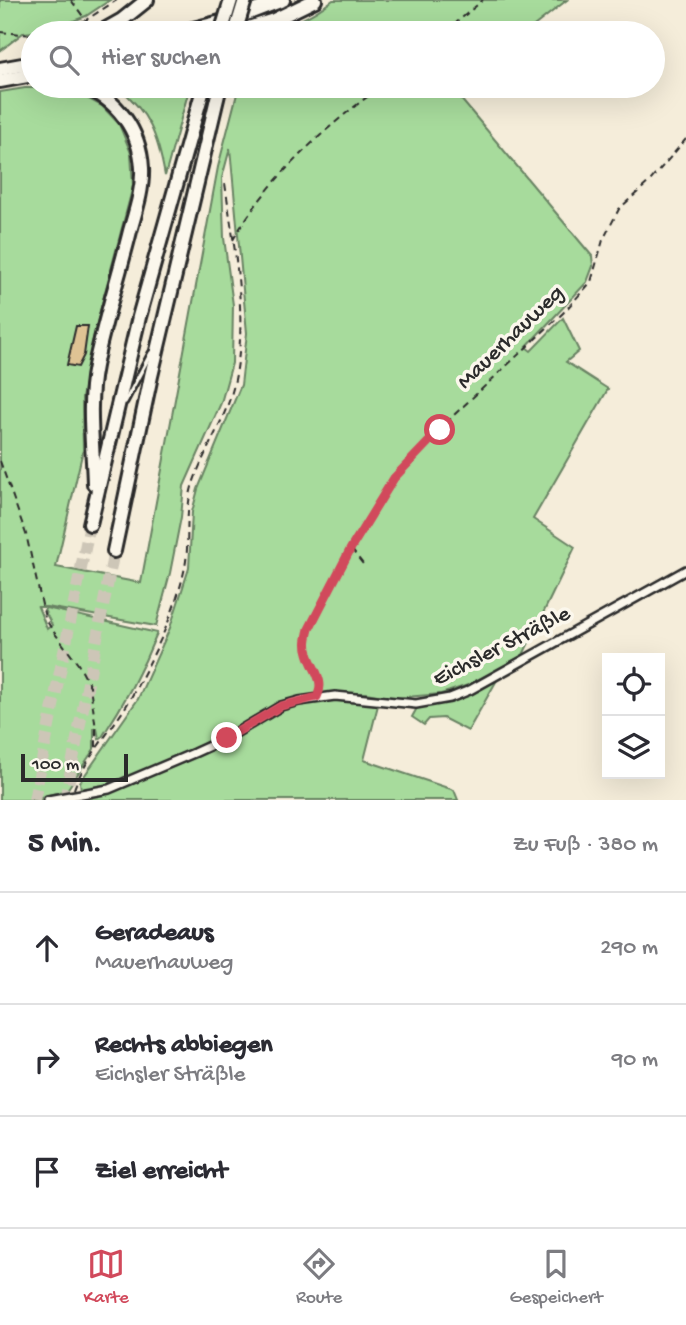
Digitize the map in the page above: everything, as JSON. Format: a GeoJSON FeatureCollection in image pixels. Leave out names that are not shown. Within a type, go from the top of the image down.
{"type":"FeatureCollection","features":[{"type":"Feature","properties":{"kind":"highway"},"geometry":{"type":"LineString","coordinates":[[120,21],[147,0]]}},
{"type":"Feature","properties":{"kind":"highway"},"geometry":{"type":"LineString","coordinates":[[224,21],[231,0]]}},
{"type":"Feature","properties":{"kind":"highway"},"geometry":{"type":"LineString","coordinates":[[237,21],[245,0]]}},
{"type":"Feature","properties":{"kind":"highway"},"geometry":{"type":"LineString","coordinates":[[224,21],[283,0]]}},
{"type":"Feature","properties":{"kind":"highway"},"geometry":{"type":"LineString","coordinates":[[272,21],[315,0]]}},
{"type":"Feature","properties":{"kind":"highway"},"geometry":{"type":"LineString","coordinates":[[1,73],[21,66]]}},
{"type":"Feature","properties":{"kind":"highway"},"geometry":{"type":"LineString","coordinates":[[1,73],[21,78]]}},
{"type":"Feature","properties":{"kind":"highway"},"geometry":{"type":"LineString","coordinates":[[94,502],[91,414],[93,380],[138,199],[142,168],[140,151],[129,124],[105,98]]}},
{"type":"Feature","properties":{"kind":"highway"},"geometry":{"type":"LineString","coordinates":[[90,524],[109,436],[157,249],[201,98]]}},
{"type":"Feature","properties":{"kind":"highway"},"geometry":{"type":"LineString","coordinates":[[114,551],[217,98]]}},
{"type":"Feature","properties":{"kind":"street","name":"Eichsler Sträßle"},"geometry":{"type":"LineString","coordinates":[[48,800],[110,789],[227,738],[281,706],[317,697],[358,697],[416,704],[450,698],[470,690],[686,570]]}},
{"type":"Feature","properties":{"kind":"lane"},"geometry":{"type":"LineString","coordinates":[[109,436],[164,322]]}},
{"type":"Feature","properties":{"kind":"path"},"geometry":{"type":"LineString","coordinates":[[71,0],[86,20]]}},
{"type":"Feature","properties":{"kind":"path"},"geometry":{"type":"LineString","coordinates":[[83,21],[117,0]]}},
{"type":"Feature","properties":{"kind":"path"},"geometry":{"type":"LineString","coordinates":[[458,21],[483,0]]}},
{"type":"Feature","properties":{"kind":"path"},"geometry":{"type":"LineString","coordinates":[[0,32],[21,34]]}},
{"type":"Feature","properties":{"kind":"path"},"geometry":{"type":"LineString","coordinates":[[233,241],[253,209],[287,169],[365,98]]}},
{"type":"Feature","properties":{"kind":"path","name":"Mauerhauweg"},"geometry":{"type":"LineString","coordinates":[[317,697],[321,682],[308,654],[306,643],[309,629],[351,548],[394,478],[455,414],[563,313],[591,282],[603,240],[619,209],[650,181],[686,139]]}},
{"type":"Feature","properties":{"kind":"path"},"geometry":{"type":"LineString","coordinates":[[73,794],[81,774],[128,703],[158,645],[186,562],[187,516],[192,487],[223,418],[234,385],[239,353],[239,304],[225,183]]}},
{"type":"Feature","properties":{"kind":"path"},"geometry":{"type":"LineString","coordinates":[[0,461],[26,534],[45,618],[78,664],[90,686],[96,752]]}},
{"type":"Feature","properties":{"kind":"path"},"geometry":{"type":"LineString","coordinates":[[351,548],[363,564]]}},
{"type":"Feature","properties":{"kind":"green space"},"geometry":{"type":"Polygon","coordinates":[[[0,0],[110,0],[73,21],[21,21],[21,35],[0,51],[0,0]]]}},
{"type":"Feature","properties":{"kind":"green space"},"geometry":{"type":"Polygon","coordinates":[[[333,0],[567,0],[540,21],[298,21],[333,0]]]}},
{"type":"Feature","properties":{"kind":"green space"},"geometry":{"type":"Polygon","coordinates":[[[21,89],[21,98],[87,98],[102,106],[119,124],[131,153],[133,186],[94,334],[82,398],[83,450],[56,567],[141,583],[218,167],[236,98],[460,98],[592,256],[593,266],[587,282],[526,347],[531,351],[563,318],[579,351],[566,362],[608,389],[533,519],[575,547],[523,655],[468,685],[441,694],[394,698],[366,693],[335,693],[298,699],[128,779],[110,786],[81,790],[80,782],[138,699],[170,628],[189,568],[192,512],[198,489],[241,385],[247,333],[230,148],[222,178],[224,238],[233,305],[232,363],[221,403],[184,486],[170,573],[156,626],[47,607],[38,607],[47,629],[52,625],[44,610],[46,608],[157,633],[132,686],[102,737],[99,739],[97,728],[94,729],[94,749],[67,790],[41,797],[42,800],[0,800],[0,92],[21,89]]]}},
{"type":"Feature","properties":{"kind":"green space"},"geometry":{"type":"Polygon","coordinates":[[[130,98],[187,98],[165,176],[155,137],[137,105],[130,98]]]}},
{"type":"Feature","properties":{"kind":"green space"},"geometry":{"type":"Polygon","coordinates":[[[497,680],[468,731],[443,718],[429,719],[424,725],[412,717],[417,708],[458,700],[497,680]]]}},
{"type":"Feature","properties":{"kind":"green space"},"geometry":{"type":"Polygon","coordinates":[[[334,698],[378,705],[364,760],[454,790],[458,800],[78,800],[133,783],[199,754],[282,708],[334,698]]]}},
{"type":"Feature","properties":{"kind":"building"},"geometry":{"type":"Polygon","coordinates":[[[76,326],[88,326],[84,355],[78,367],[67,365],[76,326]]]}},
{"type":"Feature","properties":{"kind":"tunnel"},"geometry":{"type":"LineString","coordinates":[[34,800],[90,524]]}},
{"type":"Feature","properties":{"kind":"tunnel"},"geometry":{"type":"LineString","coordinates":[[65,800],[114,551]]}},
{"type":"Feature","properties":{"kind":"route"},"geometry":{"type":"LineString","coordinates":[[227,738],[281,706],[317,697],[321,682],[308,654],[306,643],[309,629],[351,548],[394,478],[440,430]]}}]}
